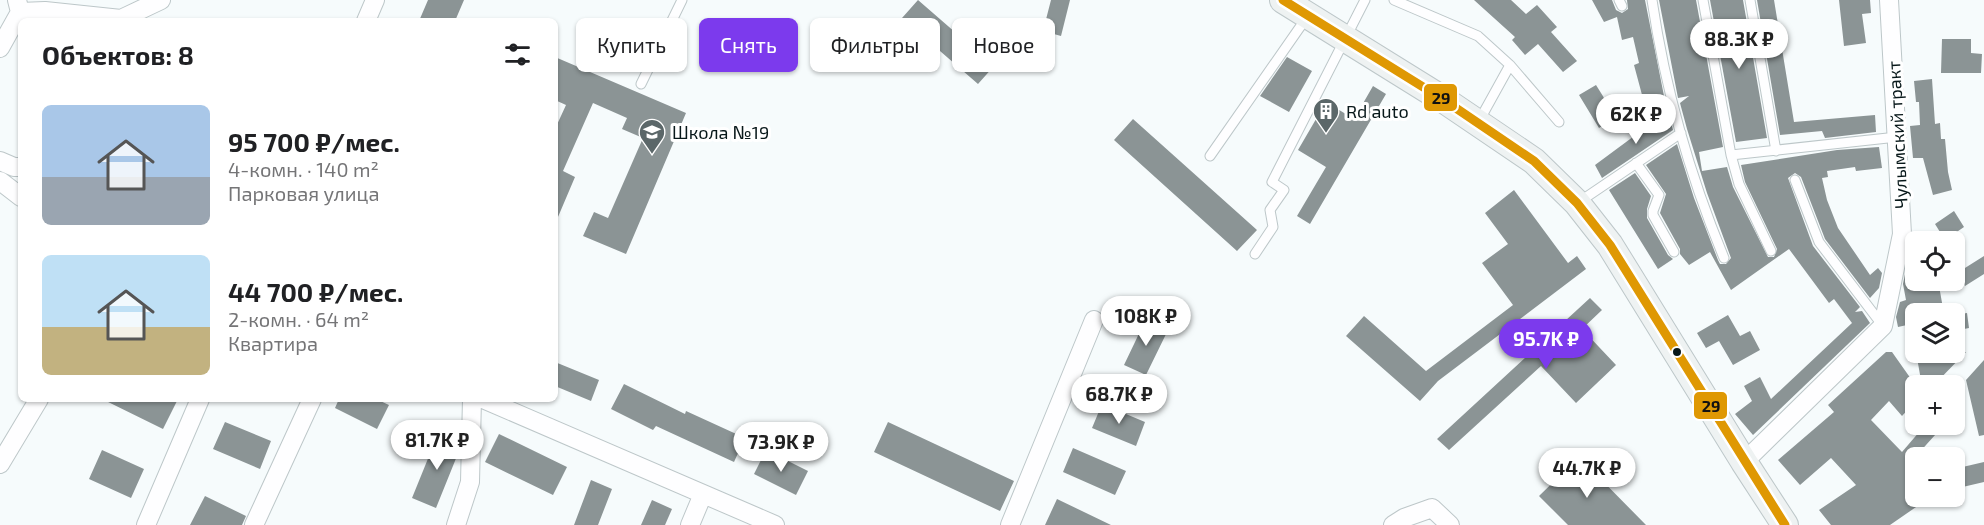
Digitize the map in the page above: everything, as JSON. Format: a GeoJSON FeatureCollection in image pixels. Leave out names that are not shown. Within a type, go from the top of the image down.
{"type":"FeatureCollection","features":[{"type":"Feature","properties":{"kind":"street"},"geometry":{"type":"LineString","coordinates":[[123,18],[161,0]]}},
{"type":"Feature","properties":{"kind":"street"},"geometry":{"type":"LineString","coordinates":[[367,18],[375,0]]}},
{"type":"Feature","properties":{"kind":"street"},"geometry":{"type":"LineString","coordinates":[[1284,0],[1534,161],[1577,203],[1610,245],[1785,525]]}},
{"type":"Feature","properties":{"kind":"street","name":"Чулымский тракт"},"geometry":{"type":"LineString","coordinates":[[1883,326],[1902,234],[1889,0]]}},
{"type":"Feature","properties":{"kind":"street"},"geometry":{"type":"LineString","coordinates":[[0,48],[19,6],[112,18]]}},
{"type":"Feature","properties":{"kind":"street"},"geometry":{"type":"LineString","coordinates":[[0,161],[18,167]]}},
{"type":"Feature","properties":{"kind":"street"},"geometry":{"type":"LineString","coordinates":[[0,181],[18,195]]}},
{"type":"Feature","properties":{"kind":"street"},"geometry":{"type":"LineString","coordinates":[[1010,525],[1094,320]]}},
{"type":"Feature","properties":{"kind":"street"},"geometry":{"type":"LineString","coordinates":[[1744,462],[1883,326]]}},
{"type":"Feature","properties":{"kind":"street"},"geometry":{"type":"LineString","coordinates":[[0,464],[37,402]]}},
{"type":"Feature","properties":{"kind":"street"},"geometry":{"type":"LineString","coordinates":[[146,525],[199,402]]}},
{"type":"Feature","properties":{"kind":"street"},"geometry":{"type":"LineString","coordinates":[[254,525],[311,402]]}},
{"type":"Feature","properties":{"kind":"street"},"geometry":{"type":"LineString","coordinates":[[456,525],[470,482],[472,402]]}},
{"type":"Feature","properties":{"kind":"street"},"geometry":{"type":"LineString","coordinates":[[490,402],[775,525]]}},
{"type":"Feature","properties":{"kind":"street"},"geometry":{"type":"LineString","coordinates":[[690,525],[703,494]]}},
{"type":"Feature","properties":{"kind":"street"},"geometry":{"type":"LineString","coordinates":[[1393,525],[1404,518],[1432,508],[1450,525]]}},
{"type":"Feature","properties":{"kind":"lane"},"geometry":{"type":"LineString","coordinates":[[640,84],[682,0]]}},
{"type":"Feature","properties":{"kind":"lane"},"geometry":{"type":"LineString","coordinates":[[1255,254],[1273,227],[1270,210],[1284,190],[1272,182],[1365,0]]}},
{"type":"Feature","properties":{"kind":"lane"},"geometry":{"type":"LineString","coordinates":[[1394,0],[1478,36],[1510,65],[1558,122]]}},
{"type":"Feature","properties":{"kind":"lane"},"geometry":{"type":"LineString","coordinates":[[1652,0],[1670,92],[1681,133],[1691,168],[1724,258]]}},
{"type":"Feature","properties":{"kind":"lane"},"geometry":{"type":"LineString","coordinates":[[1703,0],[1731,155],[1739,184],[1771,251]]}},
{"type":"Feature","properties":{"kind":"lane"},"geometry":{"type":"LineString","coordinates":[[1750,0],[1776,150]]}},
{"type":"Feature","properties":{"kind":"lane"},"geometry":{"type":"LineString","coordinates":[[1210,156],[1308,15]]}},
{"type":"Feature","properties":{"kind":"lane"},"geometry":{"type":"LineString","coordinates":[[1478,123],[1510,65]]}},
{"type":"Feature","properties":{"kind":"lane"},"geometry":{"type":"LineString","coordinates":[[1577,203],[1681,133]]}},
{"type":"Feature","properties":{"kind":"lane"},"geometry":{"type":"LineString","coordinates":[[1731,155],[1897,137]]}},
{"type":"Feature","properties":{"kind":"lane"},"geometry":{"type":"LineString","coordinates":[[1636,163],[1659,195],[1653,215],[1674,252]]}},
{"type":"Feature","properties":{"kind":"lane"},"geometry":{"type":"LineString","coordinates":[[1795,180],[1819,242],[1883,326]]}},
{"type":"Feature","properties":{"kind":"building"},"geometry":{"type":"Polygon","coordinates":[[[428,0],[464,0],[456,18],[420,18],[428,0]]]}},
{"type":"Feature","properties":{"kind":"building"},"geometry":{"type":"Polygon","coordinates":[[[918,0],[939,18],[902,18],[918,0]]]}},
{"type":"Feature","properties":{"kind":"building"},"geometry":{"type":"Polygon","coordinates":[[[1051,0],[1070,0],[1061,36],[1055,34],[1055,18],[1046,18],[1051,0]]]}},
{"type":"Feature","properties":{"kind":"building"},"geometry":{"type":"Polygon","coordinates":[[[1474,0],[1511,0],[1526,14],[1537,5],[1557,27],[1551,32],[1577,61],[1563,72],[1538,44],[1525,55],[1512,40],[1515,37],[1474,0]]]}},
{"type":"Feature","properties":{"kind":"building"},"geometry":{"type":"Polygon","coordinates":[[[1592,0],[1612,0],[1616,10],[1622,13],[1628,9],[1627,0],[1645,0],[1665,101],[1645,106],[1634,65],[1639,63],[1633,37],[1622,40],[1617,17],[1604,22],[1592,0]]]}},
{"type":"Feature","properties":{"kind":"building"},"geometry":{"type":"Polygon","coordinates":[[[1659,0],[1696,0],[1723,147],[1699,152],[1702,171],[1727,167],[1733,187],[1768,257],[1774,257],[1777,249],[1745,182],[1741,165],[1837,150],[1879,147],[1882,168],[1856,171],[1855,167],[1827,171],[1828,177],[1822,178],[1827,200],[1838,228],[1870,275],[1878,268],[1882,273],[1879,288],[1870,298],[1825,239],[1801,177],[1795,173],[1788,178],[1813,246],[1860,307],[1855,312],[1862,311],[1870,323],[1753,435],[1735,414],[1752,401],[1744,386],[1760,377],[1771,399],[1852,323],[1834,299],[1829,303],[1789,249],[1731,290],[1710,252],[1689,265],[1680,254],[1680,249],[1660,213],[1666,194],[1646,165],[1677,144],[1694,198],[1718,260],[1720,264],[1726,264],[1731,258],[1707,193],[1680,103],[1689,96],[1678,98],[1659,0]]]}},
{"type":"Feature","properties":{"kind":"building"},"geometry":{"type":"Polygon","coordinates":[[[1710,0],[1743,0],[1767,138],[1736,142],[1710,0]]]}},
{"type":"Feature","properties":{"kind":"building"},"geometry":{"type":"Polygon","coordinates":[[[1757,0],[1774,0],[1794,122],[1875,115],[1876,132],[1825,138],[1822,131],[1780,135],[1757,0]]]}},
{"type":"Feature","properties":{"kind":"building"},"geometry":{"type":"Polygon","coordinates":[[[1839,0],[1870,0],[1871,13],[1862,14],[1866,43],[1844,46],[1839,0]]]}},
{"type":"Feature","properties":{"kind":"building"},"geometry":{"type":"Polygon","coordinates":[[[940,19],[952,30],[952,61],[940,51],[940,19]]]}},
{"type":"Feature","properties":{"kind":"building"},"geometry":{"type":"Polygon","coordinates":[[[1942,39],[1971,39],[1971,53],[1982,54],[1981,73],[1941,73],[1942,39]]]}},
{"type":"Feature","properties":{"kind":"building"},"geometry":{"type":"Polygon","coordinates":[[[1287,57],[1312,71],[1289,112],[1260,96],[1287,57]]]}},
{"type":"Feature","properties":{"kind":"building","name":"Школа №19"},"geometry":{"type":"Polygon","coordinates":[[[558,58],[576,66],[576,72],[590,72],[686,113],[626,254],[583,236],[594,212],[608,218],[643,138],[622,129],[627,118],[593,103],[563,171],[575,177],[558,217],[558,122],[566,105],[558,101],[558,58]]]}},
{"type":"Feature","properties":{"kind":"building"},"geometry":{"type":"Polygon","coordinates":[[[964,72],[989,72],[978,84],[964,72]]]}},
{"type":"Feature","properties":{"kind":"building"},"geometry":{"type":"Polygon","coordinates":[[[1932,79],[1935,124],[1940,123],[1941,139],[1945,139],[1952,190],[1933,195],[1923,158],[1913,158],[1910,126],[1920,125],[1919,102],[1916,102],[1914,81],[1932,79]]]}},
{"type":"Feature","properties":{"kind":"building"},"geometry":{"type":"Polygon","coordinates":[[[1596,85],[1616,117],[1599,128],[1579,95],[1596,85]]]}},
{"type":"Feature","properties":{"kind":"building"},"geometry":{"type":"Polygon","coordinates":[[[1373,86],[1386,94],[1310,224],[1297,216],[1326,167],[1298,150],[1326,102],[1354,119],[1373,86]]]}},
{"type":"Feature","properties":{"kind":"building"},"geometry":{"type":"Polygon","coordinates":[[[1668,111],[1673,130],[1602,178],[1595,165],[1668,111]]]}},
{"type":"Feature","properties":{"kind":"building"},"geometry":{"type":"Polygon","coordinates":[[[1133,119],[1257,230],[1237,251],[1114,140],[1133,119]]]}},
{"type":"Feature","properties":{"kind":"building"},"geometry":{"type":"Polygon","coordinates":[[[1635,173],[1651,196],[1647,218],[1668,255],[1673,259],[1658,269],[1609,190],[1635,173]]]}},
{"type":"Feature","properties":{"kind":"building"},"geometry":{"type":"Polygon","coordinates":[[[1514,190],[1568,263],[1577,256],[1586,269],[1438,381],[1420,401],[1346,336],[1364,316],[1426,371],[1513,305],[1482,263],[1508,244],[1485,213],[1514,190]]]}},
{"type":"Feature","properties":{"kind":"building"},"geometry":{"type":"Polygon","coordinates":[[[1954,211],[1964,227],[1958,231],[1939,231],[1935,224],[1954,211]]]}},
{"type":"Feature","properties":{"kind":"building"},"geometry":{"type":"Polygon","coordinates":[[[1984,256],[1984,274],[1965,286],[1965,268],[1984,256]]]}},
{"type":"Feature","properties":{"kind":"building"},"geometry":{"type":"Polygon","coordinates":[[[1905,275],[1905,291],[1940,291],[1942,303],[1905,303],[1905,325],[1898,327],[1896,317],[1900,302],[1906,300],[1903,284],[1905,275]]]}},
{"type":"Feature","properties":{"kind":"building"},"geometry":{"type":"Polygon","coordinates":[[[1590,298],[1602,310],[1582,329],[1616,365],[1576,403],[1541,366],[1449,450],[1437,439],[1590,298]]]}},
{"type":"Feature","properties":{"kind":"building"},"geometry":{"type":"Polygon","coordinates":[[[1965,313],[1967,313],[1969,328],[1965,329],[1965,313]]]}},
{"type":"Feature","properties":{"kind":"building"},"geometry":{"type":"Polygon","coordinates":[[[1728,315],[1740,336],[1750,331],[1760,350],[1733,365],[1719,341],[1706,348],[1697,333],[1728,315]]]}},
{"type":"Feature","properties":{"kind":"building"},"geometry":{"type":"Polygon","coordinates":[[[1146,319],[1168,330],[1146,375],[1124,365],[1146,319]]]}},
{"type":"Feature","properties":{"kind":"building"},"geometry":{"type":"Polygon","coordinates":[[[1886,352],[1892,352],[1908,375],[1905,375],[1905,413],[1902,416],[1889,401],[1871,420],[1902,452],[1905,448],[1905,507],[1916,507],[1890,525],[1831,525],[1819,510],[1856,485],[1831,458],[1800,485],[1778,460],[1834,412],[1828,405],[1886,352]]]}},
{"type":"Feature","properties":{"kind":"building"},"geometry":{"type":"Polygon","coordinates":[[[1984,360],[1984,435],[1979,436],[1966,380],[1984,360]]]}},
{"type":"Feature","properties":{"kind":"building"},"geometry":{"type":"Polygon","coordinates":[[[558,363],[599,380],[591,401],[558,387],[558,363]]]}},
{"type":"Feature","properties":{"kind":"building"},"geometry":{"type":"Polygon","coordinates":[[[1918,363],[1955,363],[1944,375],[1920,375],[1918,363]]]}},
{"type":"Feature","properties":{"kind":"building"},"geometry":{"type":"Polygon","coordinates":[[[624,384],[685,414],[686,411],[745,438],[734,462],[656,426],[653,430],[611,409],[624,384]]]}},
{"type":"Feature","properties":{"kind":"building"},"geometry":{"type":"Polygon","coordinates":[[[108,402],[176,402],[163,429],[108,402]]]}},
{"type":"Feature","properties":{"kind":"building"},"geometry":{"type":"Polygon","coordinates":[[[338,402],[382,402],[389,405],[377,429],[335,408],[338,402]]]}},
{"type":"Feature","properties":{"kind":"building"},"geometry":{"type":"Polygon","coordinates":[[[1102,404],[1145,422],[1136,446],[1092,428],[1102,404]]]}},
{"type":"Feature","properties":{"kind":"building"},"geometry":{"type":"Polygon","coordinates":[[[225,422],[271,441],[260,469],[213,449],[225,422]]]}},
{"type":"Feature","properties":{"kind":"building"},"geometry":{"type":"Polygon","coordinates":[[[888,422],[1014,481],[1000,511],[874,452],[888,422]]]}},
{"type":"Feature","properties":{"kind":"building"},"geometry":{"type":"Polygon","coordinates":[[[438,434],[460,443],[459,451],[436,508],[412,498],[438,434]]]}},
{"type":"Feature","properties":{"kind":"building"},"geometry":{"type":"Polygon","coordinates":[[[499,434],[567,467],[553,495],[485,462],[499,434]]]}},
{"type":"Feature","properties":{"kind":"building"},"geometry":{"type":"Polygon","coordinates":[[[1917,435],[1935,435],[1924,447],[1906,447],[1917,435]]]}},
{"type":"Feature","properties":{"kind":"building"},"geometry":{"type":"Polygon","coordinates":[[[1073,448],[1126,471],[1115,495],[1063,472],[1073,448]]]}},
{"type":"Feature","properties":{"kind":"building"},"geometry":{"type":"Polygon","coordinates":[[[102,450],[144,469],[131,498],[89,479],[102,450]]]}},
{"type":"Feature","properties":{"kind":"building"},"geometry":{"type":"Polygon","coordinates":[[[766,450],[808,471],[796,495],[754,474],[766,450]]]}},
{"type":"Feature","properties":{"kind":"building"},"geometry":{"type":"Polygon","coordinates":[[[1579,457],[1646,525],[1568,525],[1539,496],[1579,457]]]}},
{"type":"Feature","properties":{"kind":"building"},"geometry":{"type":"Polygon","coordinates":[[[1984,462],[1984,482],[1965,486],[1965,466],[1984,462]]]}},
{"type":"Feature","properties":{"kind":"building"},"geometry":{"type":"Polygon","coordinates":[[[591,480],[612,489],[598,525],[574,525],[591,480]]]}},
{"type":"Feature","properties":{"kind":"building"},"geometry":{"type":"Polygon","coordinates":[[[205,496],[246,516],[242,525],[190,525],[205,496]]]}},
{"type":"Feature","properties":{"kind":"building"},"geometry":{"type":"Polygon","coordinates":[[[1057,499],[1111,525],[1045,525],[1057,499]]]}},
{"type":"Feature","properties":{"kind":"building"},"geometry":{"type":"Polygon","coordinates":[[[652,500],[672,509],[665,525],[641,525],[652,500]]]}},
{"type":"Feature","properties":{"kind":"transit line","name":"29"},"geometry":{"type":"LineString","coordinates":[[1283,0],[1444,100],[1534,161],[1577,203],[1610,245],[1785,525]]}},
{"type":"Feature","properties":{"kind":"place","name":"Rd auto"},"geometry":{"type":"Point","coordinates":[1326,134]}},
{"type":"Feature","properties":{"kind":"place","name":"Школа №19"},"geometry":{"type":"Point","coordinates":[652,155]}}]}
